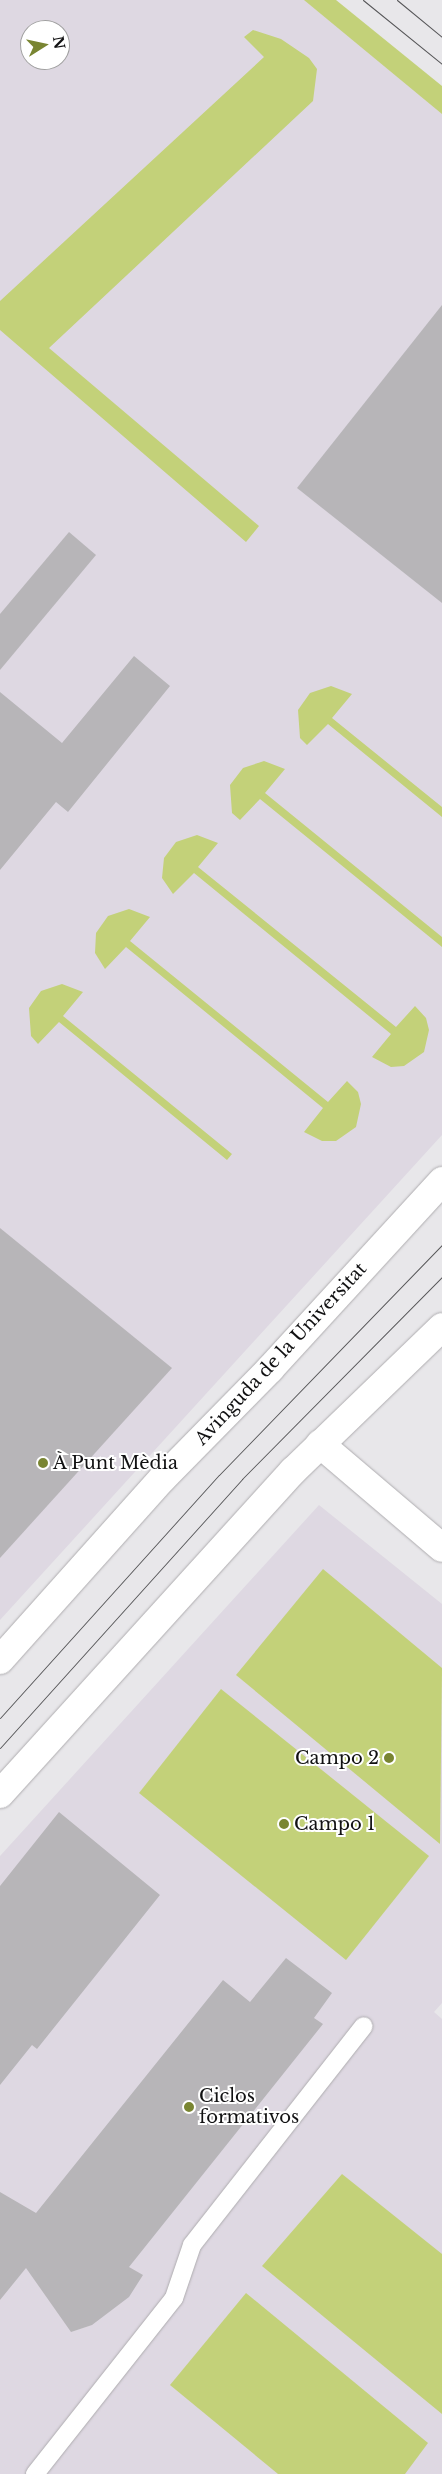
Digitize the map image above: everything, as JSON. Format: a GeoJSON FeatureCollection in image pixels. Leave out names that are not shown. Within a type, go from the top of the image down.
{"type":"FeatureCollection","features":[{"type":"Feature","properties":{"kind":"street","name":"Avinguda de la Universitat"},"geometry":{"type":"LineString","coordinates":[[0,1660],[163,1478],[270,1369],[442,1182]]}},
{"type":"Feature","properties":{"kind":"street"},"geometry":{"type":"LineString","coordinates":[[0,1794],[320,1444],[442,1327]]}},
{"type":"Feature","properties":{"kind":"street"},"geometry":{"type":"LineString","coordinates":[[320,1444],[442,1548]]}},
{"type":"Feature","properties":{"kind":"lane"},"geometry":{"type":"LineString","coordinates":[[35,2474],[174,2298],[192,2245],[364,2026]]}},
{"type":"Feature","properties":{"kind":"shaded area"},"geometry":{"type":"Polygon","coordinates":[[[0,0],[308,0],[442,109],[442,1135],[0,1620],[0,0]]]}},
{"type":"Feature","properties":{"kind":"shaded area"},"geometry":{"type":"Polygon","coordinates":[[[319,1505],[442,1604],[442,2003],[434,2012],[442,2019],[442,2474],[0,2474],[0,1856],[319,1505]]]}},
{"type":"Feature","properties":{"kind":"green space"},"geometry":{"type":"Polygon","coordinates":[[[304,0],[336,0],[442,86],[442,114],[304,0]]]}},
{"type":"Feature","properties":{"kind":"green space"},"geometry":{"type":"Polygon","coordinates":[[[253,30],[281,39],[309,58],[317,69],[313,101],[49,348],[259,526],[246,542],[0,330],[0,301],[264,57],[244,37],[253,30]]]}},
{"type":"Feature","properties":{"kind":"green space"},"geometry":{"type":"Polygon","coordinates":[[[331,686],[352,694],[332,718],[442,807],[442,817],[328,724],[307,745],[300,738],[298,710],[310,693],[331,686]]]}},
{"type":"Feature","properties":{"kind":"green space"},"geometry":{"type":"Polygon","coordinates":[[[264,761],[285,769],[265,793],[442,937],[442,947],[260,799],[240,820],[232,813],[230,785],[243,768],[264,761]]]}},
{"type":"Feature","properties":{"kind":"green space"},"geometry":{"type":"Polygon","coordinates":[[[197,835],[218,843],[198,867],[396,1027],[415,1006],[426,1018],[429,1030],[424,1052],[404,1066],[391,1067],[372,1057],[391,1034],[194,873],[173,894],[162,878],[164,858],[176,842],[197,835]]]}},
{"type":"Feature","properties":{"kind":"green space"},"geometry":{"type":"Polygon","coordinates":[[[129,909],[150,917],[130,941],[328,1102],[347,1081],[358,1092],[361,1104],[356,1127],[336,1141],[322,1141],[304,1132],[323,1108],[126,947],[105,969],[95,953],[96,933],[108,916],[129,909]]]}},
{"type":"Feature","properties":{"kind":"green space"},"geometry":{"type":"Polygon","coordinates":[[[62,984],[83,992],[63,1016],[232,1154],[227,1160],[59,1022],[38,1044],[31,1036],[29,1008],[41,991],[62,984]]]}},
{"type":"Feature","properties":{"kind":"green space","name":"Campo 2"},"geometry":{"type":"Polygon","coordinates":[[[323,1569],[442,1668],[440,1844],[236,1675],[323,1569]]]}},
{"type":"Feature","properties":{"kind":"green space","name":"Campo 1"},"geometry":{"type":"Polygon","coordinates":[[[221,1689],[429,1856],[346,1960],[139,1793],[221,1689]]]}},
{"type":"Feature","properties":{"kind":"green space"},"geometry":{"type":"Polygon","coordinates":[[[342,2174],[442,2254],[442,2414],[262,2266],[342,2174]]]}},
{"type":"Feature","properties":{"kind":"green space"},"geometry":{"type":"Polygon","coordinates":[[[246,2293],[428,2443],[405,2474],[278,2474],[170,2385],[246,2293]]]}},
{"type":"Feature","properties":{"kind":"building"},"geometry":{"type":"Polygon","coordinates":[[[442,305],[442,603],[297,488],[442,305]]]}},
{"type":"Feature","properties":{"kind":"building"},"geometry":{"type":"Polygon","coordinates":[[[69,532],[96,555],[0,670],[0,614],[69,532]]]}},
{"type":"Feature","properties":{"kind":"building"},"geometry":{"type":"Polygon","coordinates":[[[134,656],[170,686],[68,812],[56,802],[0,870],[0,692],[62,743],[134,656]]]}},
{"type":"Feature","properties":{"kind":"building","name":"À Punt Mèdia"},"geometry":{"type":"Polygon","coordinates":[[[0,1228],[172,1368],[0,1558],[0,1228]]]}},
{"type":"Feature","properties":{"kind":"building"},"geometry":{"type":"Polygon","coordinates":[[[59,1812],[160,1895],[37,2049],[32,2045],[0,2085],[0,1886],[59,1812]]]}},
{"type":"Feature","properties":{"kind":"building","name":"Ciclos formativos"},"geometry":{"type":"Polygon","coordinates":[[[286,1958],[332,1993],[314,2018],[323,2024],[129,2267],[143,2275],[129,2297],[92,2325],[71,2332],[26,2268],[0,2300],[0,2192],[36,2213],[223,1980],[250,2002],[286,1958]]]}},
{"type":"Feature","properties":{"kind":"tram line"},"geometry":{"type":"LineString","coordinates":[[363,0],[442,64]]}},
{"type":"Feature","properties":{"kind":"tram line"},"geometry":{"type":"LineString","coordinates":[[397,0],[442,37]]}},
{"type":"Feature","properties":{"kind":"tram line"},"geometry":{"type":"LineString","coordinates":[[0,1718],[219,1475],[442,1245]]}},
{"type":"Feature","properties":{"kind":"tram line"},"geometry":{"type":"LineString","coordinates":[[0,1748],[242,1479],[442,1277]]}},
{"type":"Feature","properties":{"kind":"place","name":"À Punt Mèdia"},"geometry":{"type":"Point","coordinates":[43,1463]}},
{"type":"Feature","properties":{"kind":"place","name":"Campo 2"},"geometry":{"type":"Point","coordinates":[389,1758]}},
{"type":"Feature","properties":{"kind":"place","name":"Campo 1"},"geometry":{"type":"Point","coordinates":[284,1824]}},
{"type":"Feature","properties":{"kind":"place","name":"Ciclos formativos"},"geometry":{"type":"Point","coordinates":[189,2107]}}]}
